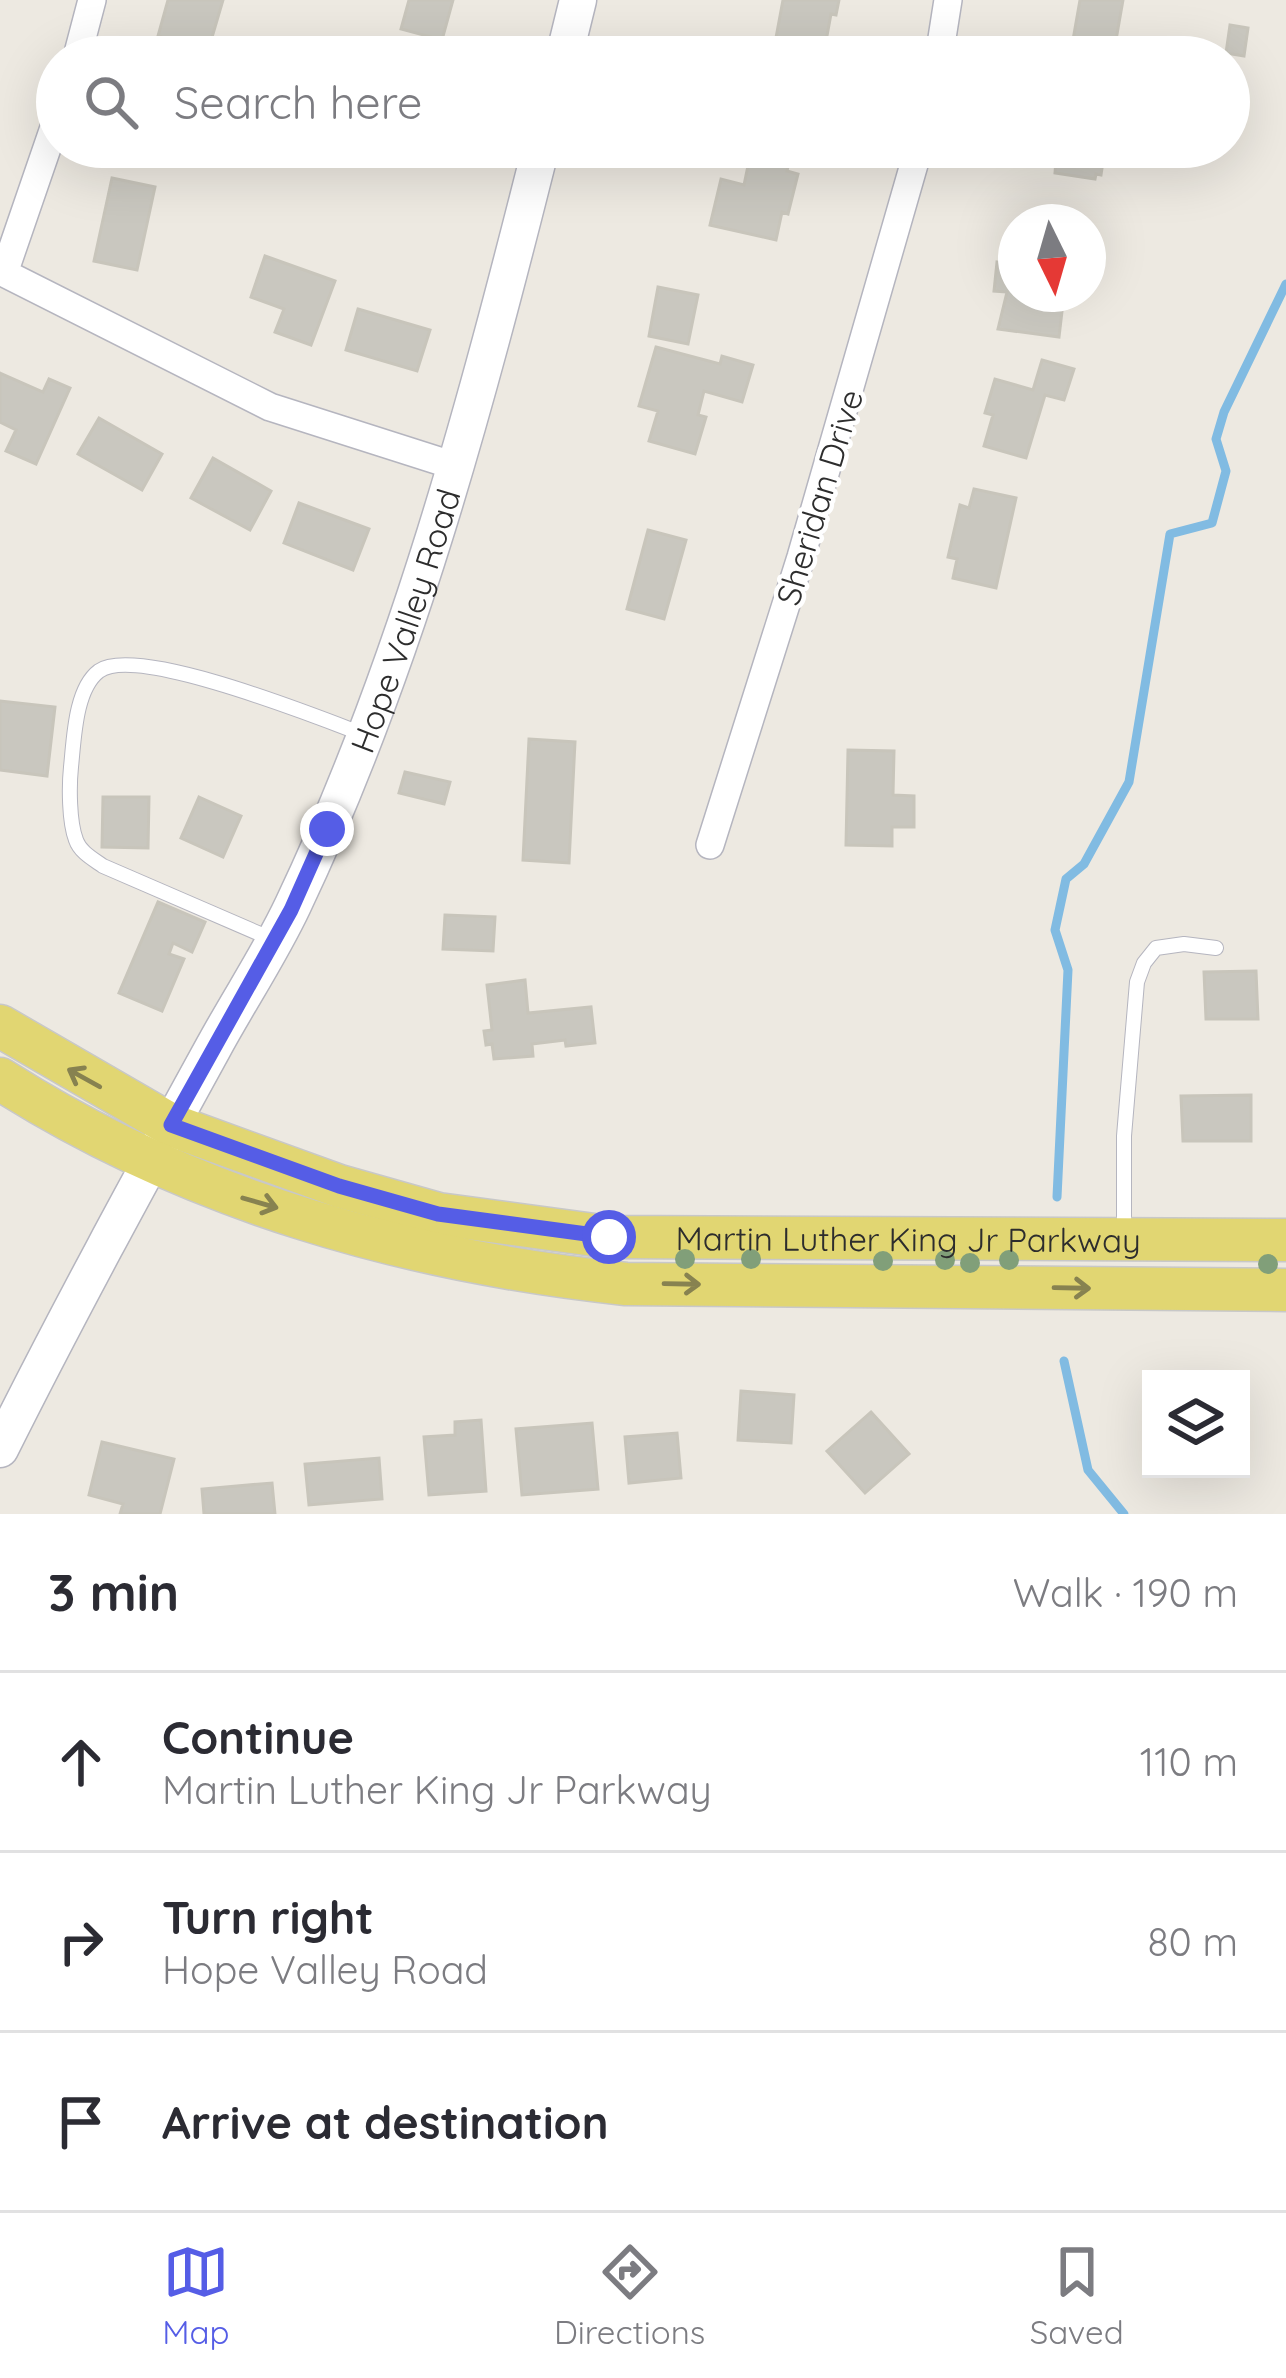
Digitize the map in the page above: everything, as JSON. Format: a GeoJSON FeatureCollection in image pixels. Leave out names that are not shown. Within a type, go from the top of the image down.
{"type":"FeatureCollection","features":[{"type":"Feature","properties":{"kind":"main road"},"geometry":{"type":"LineString","coordinates":[[569,36],[578,0]]}},
{"type":"Feature","properties":{"kind":"main road","name":"Hope Valley Road"},"geometry":{"type":"LineString","coordinates":[[0,1449],[72,1304],[274,940],[341,798],[418,590],[535,168]]}},
{"type":"Feature","properties":{"kind":"main road","name":"Martin Luther King Jr Parkway"},"geometry":{"type":"LineString","coordinates":[[0,1026],[171,1125],[339,1186],[438,1214],[609,1237],[1286,1240]]}},
{"type":"Feature","properties":{"kind":"main road","name":"Martin Luther King Jr Parkway"},"geometry":{"type":"LineString","coordinates":[[0,1079],[150,1163],[238,1197],[439,1257],[626,1284],[1286,1290]]}},
{"type":"Feature","properties":{"kind":"street"},"geometry":{"type":"LineString","coordinates":[[83,36],[92,0]]}},
{"type":"Feature","properties":{"kind":"street"},"geometry":{"type":"LineString","coordinates":[[942,36],[948,0]]}},
{"type":"Feature","properties":{"kind":"street"},"geometry":{"type":"LineString","coordinates":[[39,168],[2,272],[270,407],[455,466]]}},
{"type":"Feature","properties":{"kind":"street","name":"Sheridan Drive"},"geometry":{"type":"LineString","coordinates":[[710,845],[802,556],[913,168]]}},
{"type":"Feature","properties":{"kind":"lane"},"geometry":{"type":"LineString","coordinates":[[274,940],[103,866],[84,852],[76,840],[70,771],[85,687],[101,670],[117,664],[176,671],[365,735]]}},
{"type":"Feature","properties":{"kind":"lane"},"geometry":{"type":"LineString","coordinates":[[1124,1240],[1124,1136],[1137,982],[1156,948],[1184,944],[1216,948]]}},
{"type":"Feature","properties":{"kind":"building"},"geometry":{"type":"Polygon","coordinates":[[[168,0],[223,0],[212,36],[158,36],[168,0]]]}},
{"type":"Feature","properties":{"kind":"building"},"geometry":{"type":"Polygon","coordinates":[[[409,0],[453,0],[443,36],[401,29],[409,0]]]}},
{"type":"Feature","properties":{"kind":"building"},"geometry":{"type":"Polygon","coordinates":[[[783,0],[839,0],[827,36],[776,36],[783,0]]]}},
{"type":"Feature","properties":{"kind":"building"},"geometry":{"type":"Polygon","coordinates":[[[1080,0],[1123,0],[1117,36],[1074,36],[1080,0]]]}},
{"type":"Feature","properties":{"kind":"building"},"geometry":{"type":"Polygon","coordinates":[[[1230,25],[1248,28],[1247,36],[1228,36],[1230,25]]]}},
{"type":"Feature","properties":{"kind":"building"},"geometry":{"type":"Polygon","coordinates":[[[748,168],[788,168],[798,174],[776,240],[710,225],[721,179],[744,185],[748,168]]]}},
{"type":"Feature","properties":{"kind":"building"},"geometry":{"type":"Polygon","coordinates":[[[1055,168],[1102,168],[1095,179],[1055,173],[1055,168]]]}},
{"type":"Feature","properties":{"kind":"building"},"geometry":{"type":"Polygon","coordinates":[[[112,178],[155,187],[137,270],[94,261],[112,178]]]}},
{"type":"Feature","properties":{"kind":"building"},"geometry":{"type":"Polygon","coordinates":[[[265,256],[335,281],[311,345],[275,332],[284,309],[251,297],[265,256]]]}},
{"type":"Feature","properties":{"kind":"building"},"geometry":{"type":"Polygon","coordinates":[[[658,287],[698,295],[688,344],[649,336],[658,287]]]}},
{"type":"Feature","properties":{"kind":"building"},"geometry":{"type":"Polygon","coordinates":[[[358,309],[430,330],[417,371],[346,350],[358,309]]]}},
{"type":"Feature","properties":{"kind":"building"},"geometry":{"type":"Polygon","coordinates":[[[1002,312],[1062,312],[1059,337],[998,329],[1002,312]]]}},
{"type":"Feature","properties":{"kind":"building"},"geometry":{"type":"Polygon","coordinates":[[[656,347],[720,364],[722,356],[753,365],[742,402],[704,391],[698,415],[706,417],[695,454],[649,441],[658,411],[639,406],[656,347]]]}},
{"type":"Feature","properties":{"kind":"building"},"geometry":{"type":"Polygon","coordinates":[[[1042,360],[1074,369],[1064,400],[1045,395],[1026,458],[984,446],[993,415],[985,413],[995,379],[1033,390],[1042,360]]]}},
{"type":"Feature","properties":{"kind":"building"},"geometry":{"type":"Polygon","coordinates":[[[0,373],[43,392],[49,379],[70,388],[36,464],[6,451],[16,430],[0,422],[0,373]]]}},
{"type":"Feature","properties":{"kind":"building"},"geometry":{"type":"Polygon","coordinates":[[[99,418],[162,454],[142,490],[78,454],[99,418]]]}},
{"type":"Feature","properties":{"kind":"building"},"geometry":{"type":"Polygon","coordinates":[[[213,458],[271,491],[250,530],[191,498],[213,458]]]}},
{"type":"Feature","properties":{"kind":"building"},"geometry":{"type":"Polygon","coordinates":[[[974,489],[1016,498],[996,588],[953,578],[957,559],[948,557],[960,505],[969,508],[974,489]]]}},
{"type":"Feature","properties":{"kind":"building"},"geometry":{"type":"Polygon","coordinates":[[[299,503],[369,529],[353,570],[284,543],[299,503]]]}},
{"type":"Feature","properties":{"kind":"building"},"geometry":{"type":"Polygon","coordinates":[[[648,530],[686,540],[664,619],[627,609],[648,530]]]}},
{"type":"Feature","properties":{"kind":"building"},"geometry":{"type":"Polygon","coordinates":[[[0,701],[55,707],[47,776],[0,770],[0,701]]]}},
{"type":"Feature","properties":{"kind":"building"},"geometry":{"type":"Polygon","coordinates":[[[529,739],[575,742],[569,863],[523,860],[529,739]]]}},
{"type":"Feature","properties":{"kind":"building"},"geometry":{"type":"Polygon","coordinates":[[[848,750],[894,751],[893,795],[914,796],[914,827],[892,827],[892,846],[846,845],[848,750]]]}},
{"type":"Feature","properties":{"kind":"building"},"geometry":{"type":"Polygon","coordinates":[[[405,772],[450,782],[444,804],[399,793],[405,772]]]}},
{"type":"Feature","properties":{"kind":"building"},"geometry":{"type":"Polygon","coordinates":[[[103,797],[149,797],[148,848],[102,847],[103,797]]]}},
{"type":"Feature","properties":{"kind":"building"},"geometry":{"type":"Polygon","coordinates":[[[199,797],[241,816],[223,857],[181,838],[199,797]]]}},
{"type":"Feature","properties":{"kind":"building"},"geometry":{"type":"Polygon","coordinates":[[[158,902],[205,922],[192,952],[173,943],[169,954],[184,959],[162,1011],[119,993],[158,902]]]}},
{"type":"Feature","properties":{"kind":"building"},"geometry":{"type":"Polygon","coordinates":[[[445,915],[495,917],[493,951],[443,949],[445,915]]]}},
{"type":"Feature","properties":{"kind":"building"},"geometry":{"type":"Polygon","coordinates":[[[1256,971],[1258,1019],[1206,1019],[1204,972],[1256,971]]]}},
{"type":"Feature","properties":{"kind":"building"},"geometry":{"type":"Polygon","coordinates":[[[525,980],[528,1013],[591,1007],[595,1043],[532,1044],[533,1056],[494,1059],[484,1031],[492,1030],[487,985],[525,980]]]}},
{"type":"Feature","properties":{"kind":"building"},"geometry":{"type":"Polygon","coordinates":[[[1251,1095],[1251,1141],[1183,1141],[1181,1096],[1251,1095]]]}},
{"type":"Feature","properties":{"kind":"building"},"geometry":{"type":"Polygon","coordinates":[[[741,1391],[794,1395],[791,1443],[738,1440],[741,1391]]]}},
{"type":"Feature","properties":{"kind":"building"},"geometry":{"type":"Polygon","coordinates":[[[871,1412],[909,1454],[865,1493],[827,1451],[871,1412]]]}},
{"type":"Feature","properties":{"kind":"building"},"geometry":{"type":"Polygon","coordinates":[[[481,1420],[486,1491],[429,1495],[424,1437],[455,1435],[455,1422],[481,1420]]]}},
{"type":"Feature","properties":{"kind":"building"},"geometry":{"type":"Polygon","coordinates":[[[592,1423],[598,1489],[522,1495],[516,1429],[592,1423]]]}},
{"type":"Feature","properties":{"kind":"building"},"geometry":{"type":"Polygon","coordinates":[[[677,1433],[681,1478],[629,1483],[625,1437],[677,1433]]]}},
{"type":"Feature","properties":{"kind":"building"},"geometry":{"type":"Polygon","coordinates":[[[102,1442],[174,1459],[160,1514],[120,1514],[123,1504],[89,1495],[102,1442]]]}},
{"type":"Feature","properties":{"kind":"building"},"geometry":{"type":"Polygon","coordinates":[[[379,1458],[382,1499],[309,1505],[305,1464],[379,1458]]]}},
{"type":"Feature","properties":{"kind":"building"},"geometry":{"type":"Polygon","coordinates":[[[272,1483],[275,1514],[204,1514],[202,1489],[272,1483]]]}},
{"type":"Feature","properties":{"kind":"waterway"},"geometry":{"type":"LineString","coordinates":[[1057,1197],[1068,970],[1055,930],[1066,879],[1084,864],[1129,782],[1170,534],[1212,523],[1226,471],[1216,439],[1224,412],[1286,284]]}},
{"type":"Feature","properties":{"kind":"waterway"},"geometry":{"type":"LineString","coordinates":[[1064,1361],[1088,1470],[1124,1514]]}},
{"type":"Feature","properties":{"kind":"route"},"geometry":{"type":"LineString","coordinates":[[327,829],[291,910],[171,1125],[339,1186],[438,1214],[609,1237]]}}]}
